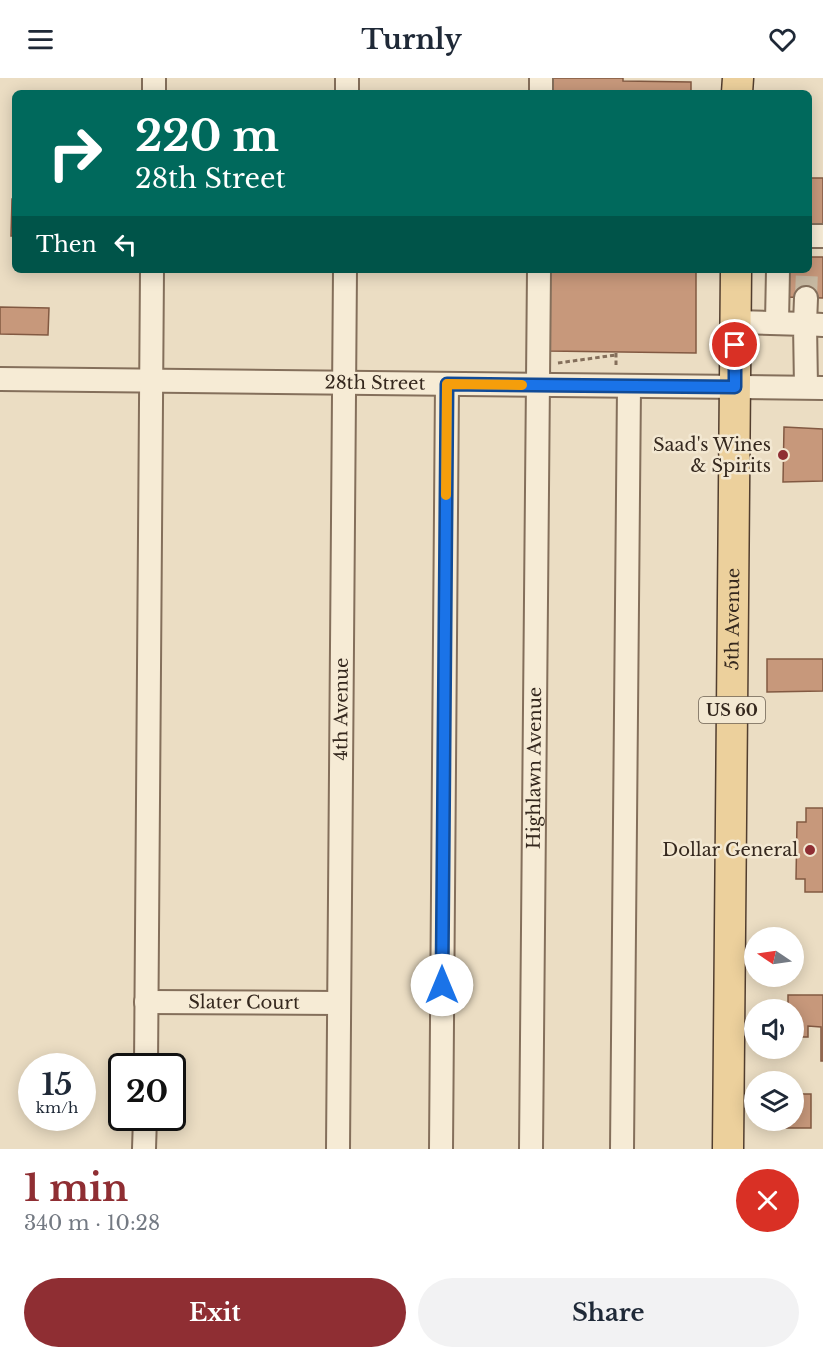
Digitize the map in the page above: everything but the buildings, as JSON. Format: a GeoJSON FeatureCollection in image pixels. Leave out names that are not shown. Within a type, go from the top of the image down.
{"type":"FeatureCollection","features":[{"type":"Feature","properties":{"kind":"main road","name":"5th Avenue"},"geometry":{"type":"LineString","coordinates":[[728,1149],[736,273]]}},
{"type":"Feature","properties":{"kind":"street"},"geometry":{"type":"LineString","coordinates":[[146,1053],[152,273]]}},
{"type":"Feature","properties":{"kind":"street","name":"4th Avenue"},"geometry":{"type":"LineString","coordinates":[[338,1149],[345,273]]}},
{"type":"Feature","properties":{"kind":"street","name":"Highlawn Avenue"},"geometry":{"type":"LineString","coordinates":[[531,1149],[539,273]]}},
{"type":"Feature","properties":{"kind":"street"},"geometry":{"type":"LineString","coordinates":[[777,322],[778,273]]}},
{"type":"Feature","properties":{"kind":"street"},"geometry":{"type":"LineString","coordinates":[[806,298],[814,324],[814,388]]}},
{"type":"Feature","properties":{"kind":"street"},"geometry":{"type":"LineString","coordinates":[[735,322],[814,324]]}},
{"type":"Feature","properties":{"kind":"street","name":"28th Street"},"geometry":{"type":"LineString","coordinates":[[0,379],[814,388]]}},
{"type":"Feature","properties":{"kind":"street"},"geometry":{"type":"LineString","coordinates":[[441,1149],[447,384]]}},
{"type":"Feature","properties":{"kind":"street"},"geometry":{"type":"LineString","coordinates":[[622,1149],[629,387]]}},
{"type":"Feature","properties":{"kind":"street","name":"Slater Court"},"geometry":{"type":"LineString","coordinates":[[146,1002],[339,1003]]}},
{"type":"Feature","properties":{"kind":"street"},"geometry":{"type":"LineString","coordinates":[[144,1149],[145,1131]]}},
{"type":"Feature","properties":{"kind":"path"},"geometry":{"type":"LineString","coordinates":[[552,364],[616,354],[616,366]]}},
{"type":"Feature","properties":{"kind":"tunnel"},"geometry":{"type":"LineString","coordinates":[[806,298],[807,273]]}},
{"type":"Feature","properties":{"kind":"slow traffic"},"geometry":{"type":"LineString","coordinates":[[446,495],[447,384],[522,385]]}},
{"type":"Feature","properties":{"kind":"place","name":"Saad's Wines & Spirits"},"geometry":{"type":"Point","coordinates":[783,455]}},
{"type":"Feature","properties":{"kind":"place","name":"Dollar General"},"geometry":{"type":"Point","coordinates":[810,850]}},
{"type":"Feature","properties":{"kind":"route"},"geometry":{"type":"LineString","coordinates":[[442,985],[447,384],[735,387],[735,345]]}}]}
